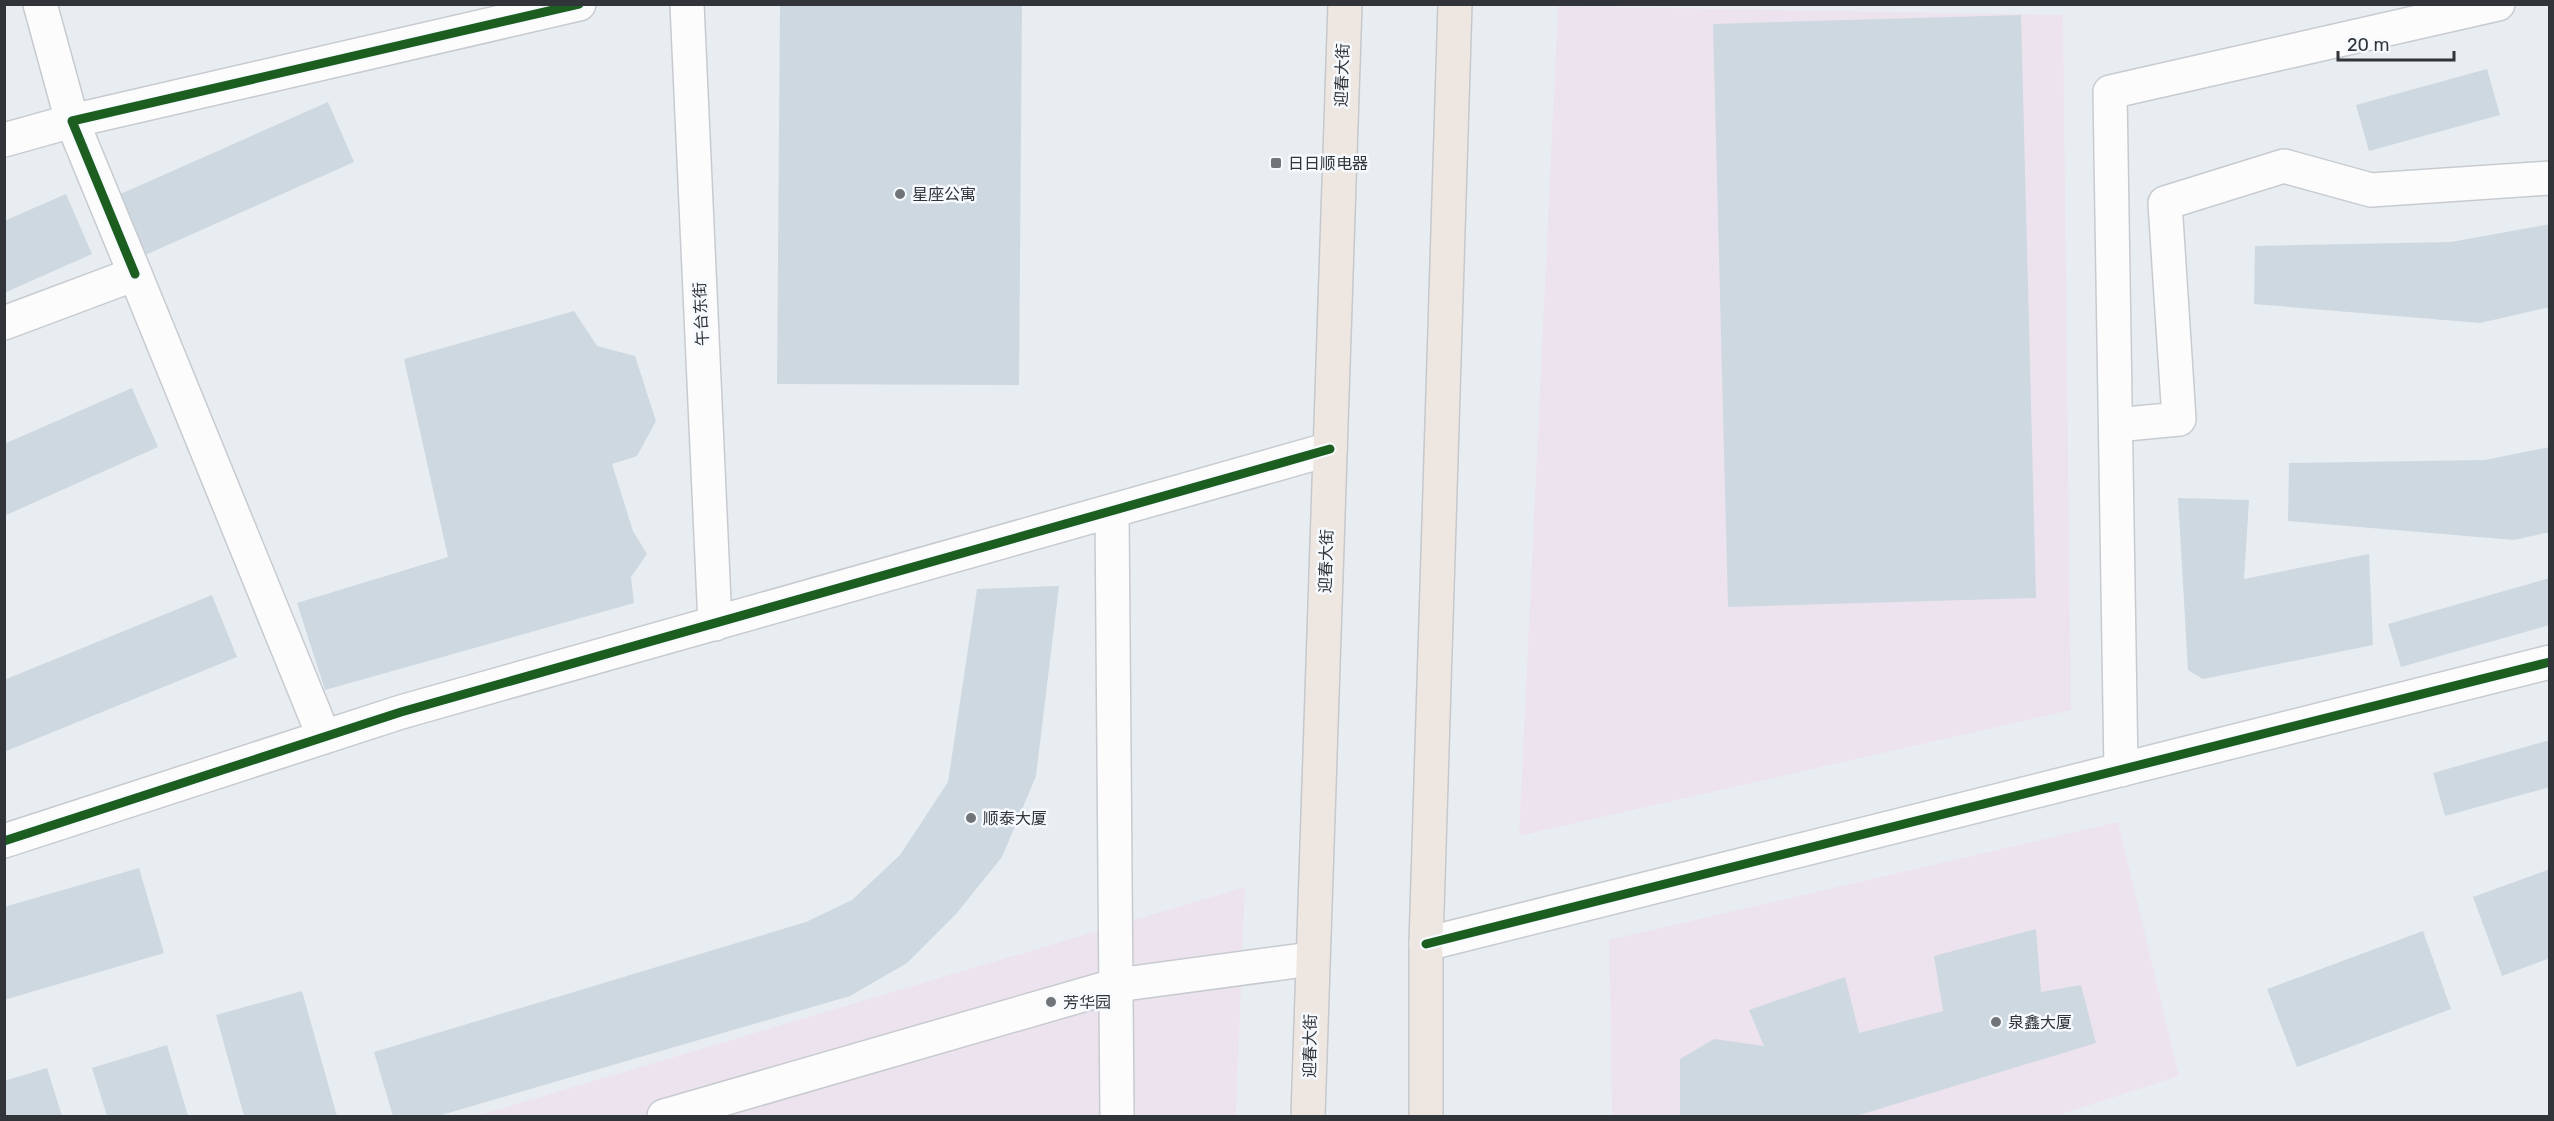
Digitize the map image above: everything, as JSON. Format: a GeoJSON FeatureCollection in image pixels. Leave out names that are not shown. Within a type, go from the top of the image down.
{"type":"FeatureCollection","features":[{"type":"Feature","properties":{"kind":"main road","name":"迎春大街"},"geometry":{"type":"LineString","coordinates":[[1308,1116],[1311,958],[1345,4]]}},
{"type":"Feature","properties":{"kind":"main road"},"geometry":{"type":"LineString","coordinates":[[1426,1116],[1426,944],[1455,4]]}},
{"type":"Feature","properties":{"kind":"street"},"geometry":{"type":"LineString","coordinates":[[40,4],[72,121],[324,737]]}},
{"type":"Feature","properties":{"kind":"street"},"geometry":{"type":"LineString","coordinates":[[4,140],[72,121],[579,4]]}},
{"type":"Feature","properties":{"kind":"street","name":"午台东街"},"geometry":{"type":"LineString","coordinates":[[687,4],[715,624]]}},
{"type":"Feature","properties":{"kind":"street"},"geometry":{"type":"LineString","coordinates":[[2121,770],[2110,92],[2498,4]]}},
{"type":"Feature","properties":{"kind":"street"},"geometry":{"type":"LineString","coordinates":[[2116,425],[2179,419],[2165,203],[2284,166],[2371,190],[2550,178]]}},
{"type":"Feature","properties":{"kind":"street"},"geometry":{"type":"LineString","coordinates":[[4,323],[135,274]]}},
{"type":"Feature","properties":{"kind":"street"},"geometry":{"type":"LineString","coordinates":[[4,841],[401,712],[1330,449]]}},
{"type":"Feature","properties":{"kind":"street"},"geometry":{"type":"LineString","coordinates":[[1112,512],[1117,1116]]}},
{"type":"Feature","properties":{"kind":"street"},"geometry":{"type":"LineString","coordinates":[[1426,944],[2550,662]]}},
{"type":"Feature","properties":{"kind":"street"},"geometry":{"type":"LineString","coordinates":[[664,1116],[1117,985],[1311,958]]}},
{"type":"Feature","properties":{"kind":"shaded area"},"geometry":{"type":"Polygon","coordinates":[[[1558,6],[2063,15],[2071,710],[1519,836],[1558,6]]]}},
{"type":"Feature","properties":{"kind":"shaded area"},"geometry":{"type":"Polygon","coordinates":[[[2118,822],[2179,1076],[2056,1116],[1612,1116],[1609,940],[2118,822]]]}},
{"type":"Feature","properties":{"kind":"shaded area","name":"芳华园"},"geometry":{"type":"Polygon","coordinates":[[[1245,887],[1236,1116],[476,1116],[1245,887]]]}},
{"type":"Feature","properties":{"kind":"building","name":"星座公寓"},"geometry":{"type":"Polygon","coordinates":[[[780,4],[1022,4],[1019,385],[777,384],[780,4]]]}},
{"type":"Feature","properties":{"kind":"building"},"geometry":{"type":"Polygon","coordinates":[[[2021,15],[2036,598],[1728,607],[1713,24],[2021,15]]]}},
{"type":"Feature","properties":{"kind":"building"},"geometry":{"type":"Polygon","coordinates":[[[2487,69],[2500,115],[2369,151],[2356,105],[2487,69]]]}},
{"type":"Feature","properties":{"kind":"building"},"geometry":{"type":"Polygon","coordinates":[[[328,102],[354,162],[143,256],[116,196],[328,102]]]}},
{"type":"Feature","properties":{"kind":"building"},"geometry":{"type":"Polygon","coordinates":[[[66,194],[92,254],[4,293],[4,221],[66,194]]]}},
{"type":"Feature","properties":{"kind":"building"},"geometry":{"type":"Polygon","coordinates":[[[2550,224],[2550,307],[2480,323],[2254,304],[2255,246],[2451,242],[2550,224]]]}},
{"type":"Feature","properties":{"kind":"building"},"geometry":{"type":"Polygon","coordinates":[[[574,311],[597,346],[635,356],[656,421],[637,456],[612,464],[633,531],[647,554],[631,577],[634,603],[325,690],[297,603],[448,557],[404,359],[574,311]]]}},
{"type":"Feature","properties":{"kind":"building"},"geometry":{"type":"Polygon","coordinates":[[[132,388],[158,447],[4,516],[4,444],[132,388]]]}},
{"type":"Feature","properties":{"kind":"building"},"geometry":{"type":"Polygon","coordinates":[[[2550,447],[2550,532],[2514,540],[2288,521],[2289,463],[2485,460],[2550,447]]]}},
{"type":"Feature","properties":{"kind":"building"},"geometry":{"type":"Polygon","coordinates":[[[2178,498],[2249,500],[2244,579],[2369,554],[2373,645],[2203,679],[2188,670],[2178,498]]]}},
{"type":"Feature","properties":{"kind":"building"},"geometry":{"type":"Polygon","coordinates":[[[2550,578],[2550,625],[2401,667],[2388,624],[2550,578]]]}},
{"type":"Feature","properties":{"kind":"building","name":"顺泰大厦"},"geometry":{"type":"Polygon","coordinates":[[[1059,586],[1036,776],[1002,857],[956,914],[907,963],[850,996],[438,1116],[393,1116],[374,1052],[806,922],[852,900],[900,855],[948,782],[977,589],[1059,586]]]}},
{"type":"Feature","properties":{"kind":"building"},"geometry":{"type":"Polygon","coordinates":[[[212,595],[237,657],[4,752],[4,680],[212,595]]]}},
{"type":"Feature","properties":{"kind":"building"},"geometry":{"type":"Polygon","coordinates":[[[2550,740],[2550,787],[2445,816],[2433,773],[2550,740]]]}},
{"type":"Feature","properties":{"kind":"building"},"geometry":{"type":"Polygon","coordinates":[[[139,868],[164,953],[4,1000],[4,907],[139,868]]]}},
{"type":"Feature","properties":{"kind":"building"},"geometry":{"type":"Polygon","coordinates":[[[2550,869],[2550,958],[2502,976],[2473,897],[2550,869]]]}},
{"type":"Feature","properties":{"kind":"building","name":"泉鑫大厦"},"geometry":{"type":"Polygon","coordinates":[[[2036,929],[2041,992],[2081,985],[2096,1043],[1856,1116],[1680,1116],[1680,1059],[1714,1039],[1764,1046],[1749,1010],[1845,977],[1859,1033],[1943,1011],[1934,956],[2036,929]]]}},
{"type":"Feature","properties":{"kind":"building"},"geometry":{"type":"Polygon","coordinates":[[[2423,931],[2451,1009],[2297,1067],[2267,989],[2423,931]]]}},
{"type":"Feature","properties":{"kind":"building"},"geometry":{"type":"Polygon","coordinates":[[[302,991],[337,1116],[244,1116],[216,1015],[302,991]]]}},
{"type":"Feature","properties":{"kind":"building"},"geometry":{"type":"Polygon","coordinates":[[[167,1045],[188,1116],[107,1116],[92,1068],[167,1045]]]}},
{"type":"Feature","properties":{"kind":"building"},"geometry":{"type":"Polygon","coordinates":[[[47,1068],[62,1116],[4,1116],[4,1081],[47,1068]]]}},
{"type":"Feature","properties":{"kind":"cycle path"},"geometry":{"type":"LineString","coordinates":[[135,274],[72,121],[579,4]]}},
{"type":"Feature","properties":{"kind":"cycle path"},"geometry":{"type":"LineString","coordinates":[[4,841],[401,712],[1330,449]]}},
{"type":"Feature","properties":{"kind":"cycle path"},"geometry":{"type":"LineString","coordinates":[[1426,944],[2550,662]]}},
{"type":"Feature","properties":{"kind":"place","name":"日日顺电器"},"geometry":{"type":"Point","coordinates":[1276,163]}},
{"type":"Feature","properties":{"kind":"place","name":"星座公寓"},"geometry":{"type":"Point","coordinates":[900,194]}},
{"type":"Feature","properties":{"kind":"place","name":"顺泰大厦"},"geometry":{"type":"Point","coordinates":[971,818]}},
{"type":"Feature","properties":{"kind":"place","name":"芳华园"},"geometry":{"type":"Point","coordinates":[1051,1002]}},
{"type":"Feature","properties":{"kind":"place","name":"泉鑫大厦"},"geometry":{"type":"Point","coordinates":[1996,1022]}}]}
